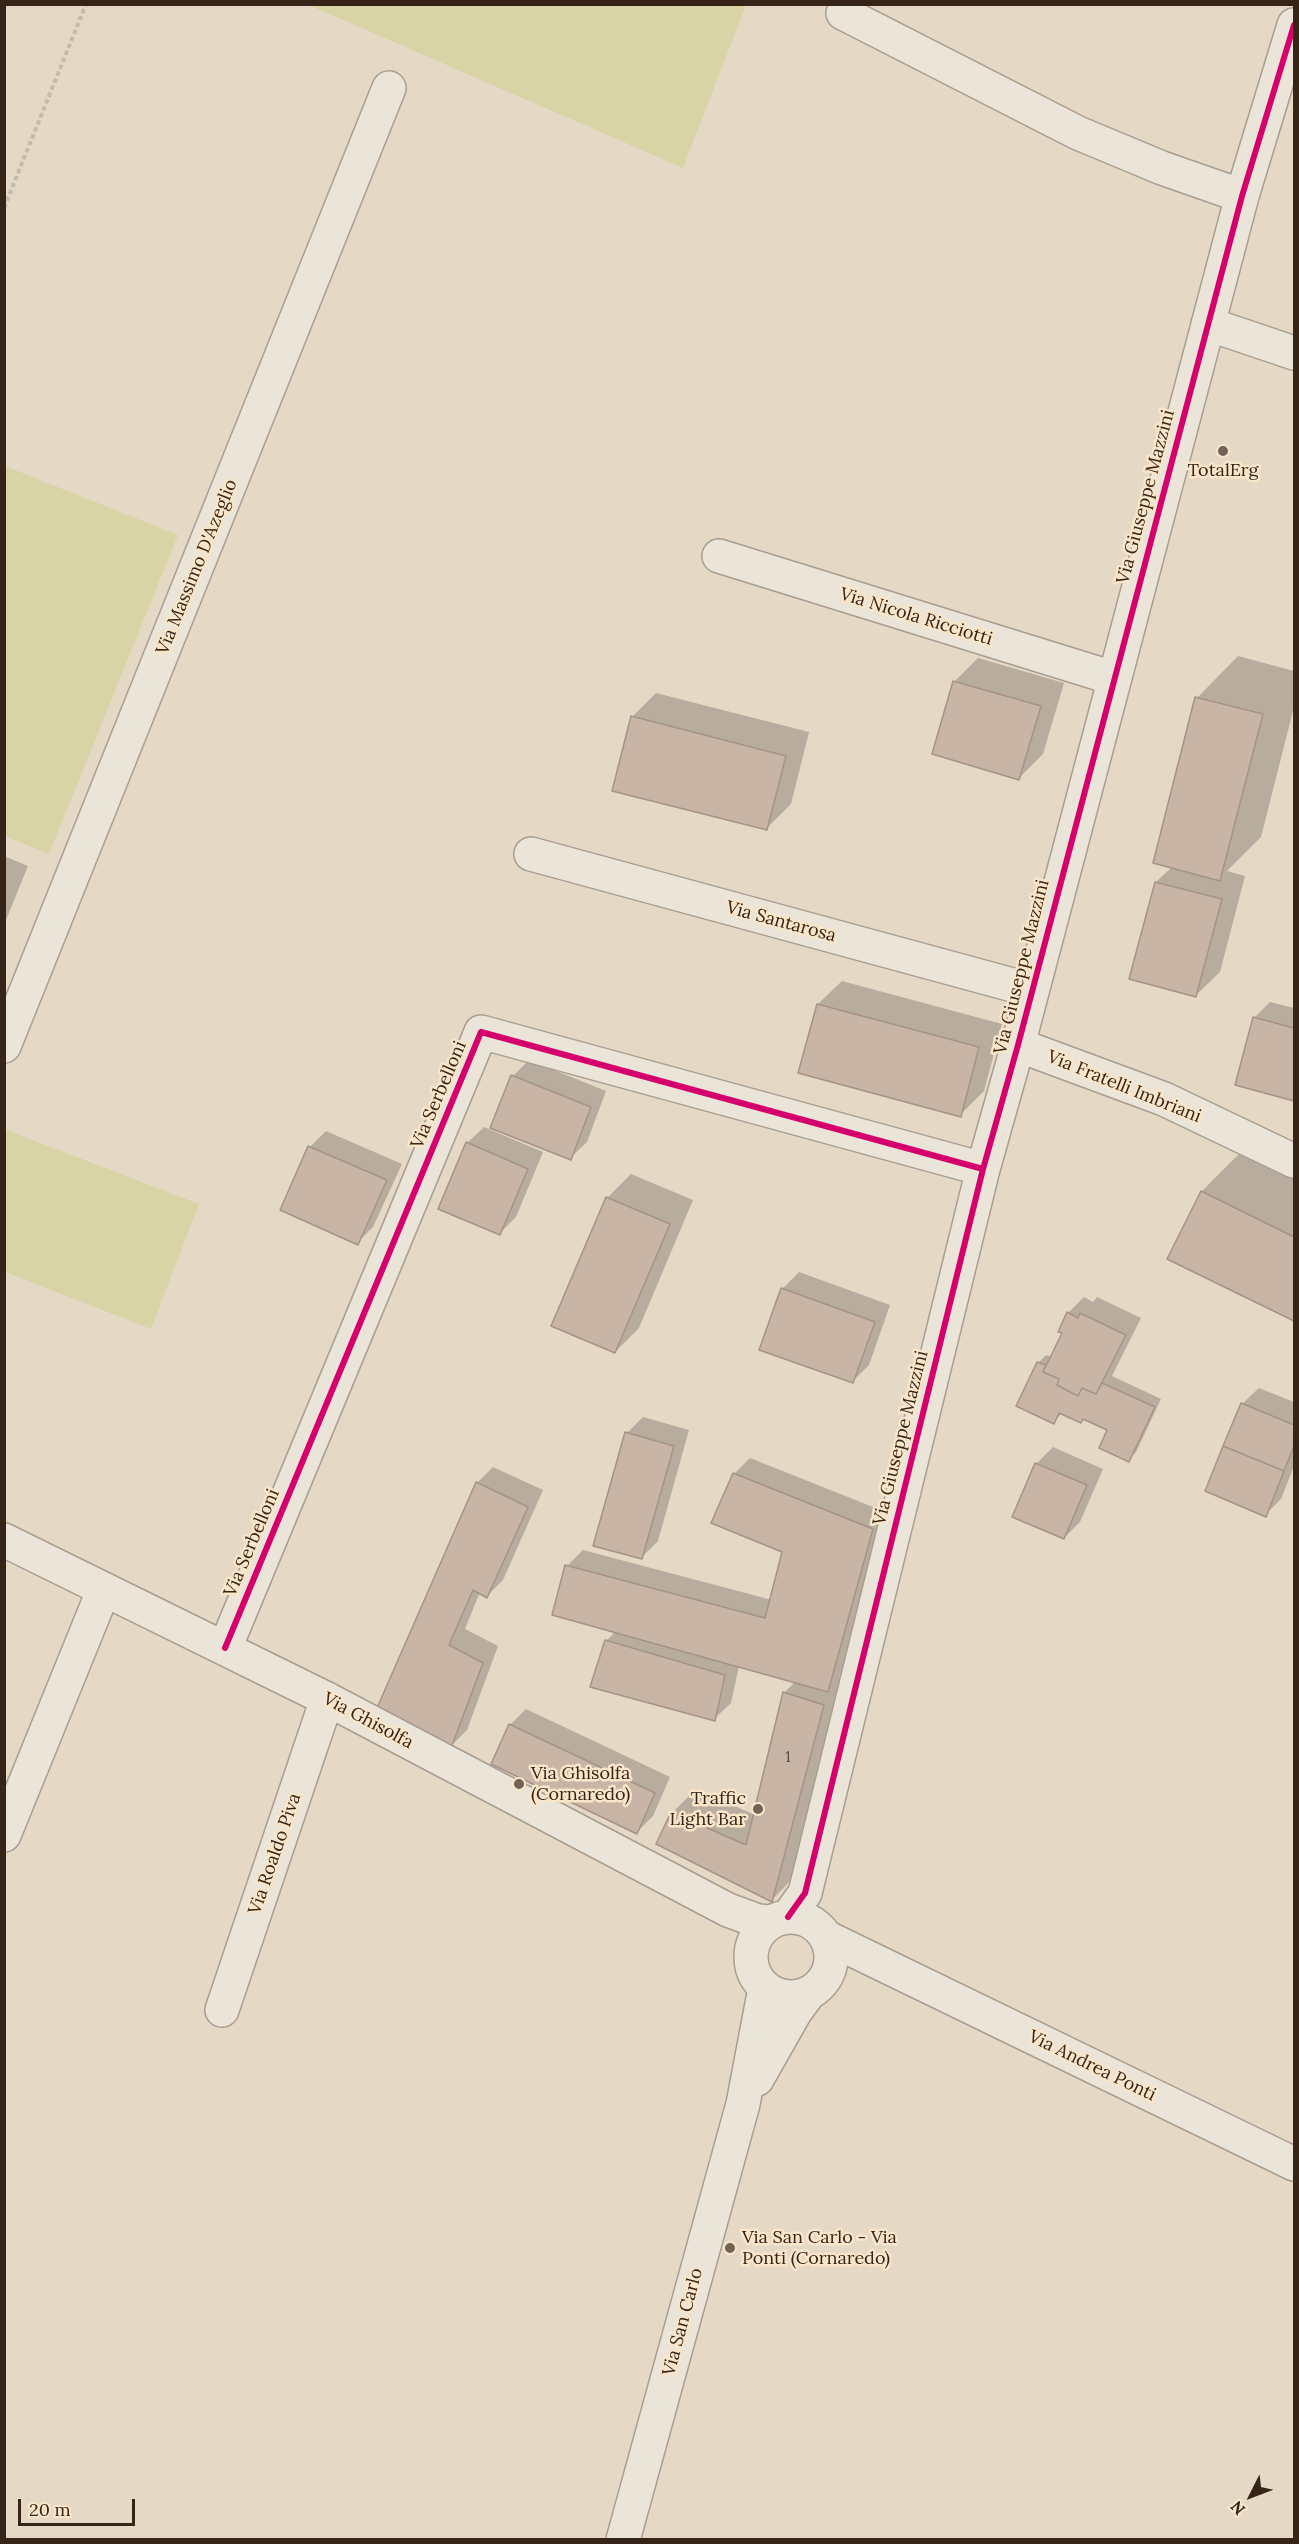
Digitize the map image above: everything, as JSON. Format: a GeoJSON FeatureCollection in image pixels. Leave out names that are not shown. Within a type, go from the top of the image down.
{"type":"FeatureCollection","features":[{"type":"Feature","properties":{"kind":"street"},"geometry":{"type":"LineString","coordinates":[[843,12],[1078,133],[1162,168],[1242,196]]}},
{"type":"Feature","properties":{"kind":"street","name":"Via Giuseppe Mazzini"},"geometry":{"type":"LineString","coordinates":[[798,1928],[982,1169],[1018,1045],[1242,196],[1294,25]]}},
{"type":"Feature","properties":{"kind":"street","name":"Via Massimo D'Azeglio"},"geometry":{"type":"LineString","coordinates":[[4,1046],[388,88]]}},
{"type":"Feature","properties":{"kind":"street"},"geometry":{"type":"LineString","coordinates":[[1208,324],[1294,353]]}},
{"type":"Feature","properties":{"kind":"street","name":"Via Nicola Ricciotti"},"geometry":{"type":"LineString","coordinates":[[718,556],[1113,678]]}},
{"type":"Feature","properties":{"kind":"street","name":"Via Santarosa"},"geometry":{"type":"LineString","coordinates":[[531,854],[1031,990]]}},
{"type":"Feature","properties":{"kind":"street","name":"Via Serbelloni"},"geometry":{"type":"LineString","coordinates":[[225,1648],[481,1032],[982,1169]]}},
{"type":"Feature","properties":{"kind":"street","name":"Via Fratelli Imbriani"},"geometry":{"type":"LineString","coordinates":[[1018,1045],[1164,1099],[1294,1161]]}},
{"type":"Feature","properties":{"kind":"street","name":"Via Ghisolfa"},"geometry":{"type":"LineString","coordinates":[[4,1540],[327,1699],[728,1910],[752,1919],[798,1928]]}},
{"type":"Feature","properties":{"kind":"street"},"geometry":{"type":"LineString","coordinates":[[4,1835],[104,1589]]}},
{"type":"Feature","properties":{"kind":"street","name":"Via Roaldo Piva"},"geometry":{"type":"LineString","coordinates":[[222,2010],[327,1699]]}},
{"type":"Feature","properties":{"kind":"street"},"geometry":{"type":"LineString","coordinates":[[798,1928],[751,1963],[756,1977],[765,1988],[785,1997],[809,1993]]}},
{"type":"Feature","properties":{"kind":"street","name":"Via Andrea Ponti"},"geometry":{"type":"LineString","coordinates":[[798,1928],[889,1969],[1294,2164]]}},
{"type":"Feature","properties":{"kind":"street","name":"Via San Carlo"},"geometry":{"type":"LineString","coordinates":[[743,2104],[795,2012],[809,1993],[821,1984],[798,1928]]}},
{"type":"Feature","properties":{"kind":"street","name":"Via San Carlo"},"geometry":{"type":"LineString","coordinates":[[623,2540],[743,2104],[765,1988]]}},
{"type":"Feature","properties":{"kind":"path"},"geometry":{"type":"LineString","coordinates":[[4,208],[86,4]]}},
{"type":"Feature","properties":{"kind":"shaded area"},"geometry":{"type":"Polygon","coordinates":[[[746,4],[683,168],[309,5],[746,4]]]}},
{"type":"Feature","properties":{"kind":"shaded area"},"geometry":{"type":"Polygon","coordinates":[[[5,466],[178,535],[49,854],[5,836],[5,466]]]}},
{"type":"Feature","properties":{"kind":"shaded area"},"geometry":{"type":"Polygon","coordinates":[[[4,1129],[199,1204],[151,1329],[5,1272],[4,1129]]]}},
{"type":"Feature","properties":{"kind":"building"},"geometry":{"type":"Polygon","coordinates":[[[953,681],[1041,706],[1019,780],[932,754],[953,681]]]}},
{"type":"Feature","properties":{"kind":"building"},"geometry":{"type":"Polygon","coordinates":[[[1195,697],[1263,714],[1220,881],[1153,863],[1195,697]]]}},
{"type":"Feature","properties":{"kind":"building"},"geometry":{"type":"Polygon","coordinates":[[[631,716],[786,756],[767,830],[612,791],[631,716]]]}},
{"type":"Feature","properties":{"kind":"building"},"geometry":{"type":"Polygon","coordinates":[[[1155,882],[1222,899],[1196,997],[1129,979],[1155,882]]]}},
{"type":"Feature","properties":{"kind":"building"},"geometry":{"type":"Polygon","coordinates":[[[817,1004],[979,1047],[961,1117],[798,1073],[817,1004]]]}},
{"type":"Feature","properties":{"kind":"building"},"geometry":{"type":"Polygon","coordinates":[[[1253,1017],[1294,1028],[1294,1101],[1235,1085],[1253,1017]]]}},
{"type":"Feature","properties":{"kind":"building"},"geometry":{"type":"Polygon","coordinates":[[[511,1075],[591,1107],[571,1160],[490,1128],[511,1075]]]}},
{"type":"Feature","properties":{"kind":"building"},"geometry":{"type":"Polygon","coordinates":[[[466,1142],[528,1169],[500,1235],[438,1209],[466,1142]]]}},
{"type":"Feature","properties":{"kind":"building"},"geometry":{"type":"Polygon","coordinates":[[[308,1146],[387,1180],[358,1245],[280,1210],[308,1146]]]}},
{"type":"Feature","properties":{"kind":"building"},"geometry":{"type":"Polygon","coordinates":[[[1201,1191],[1294,1237],[1294,1321],[1167,1259],[1201,1191]]]}},
{"type":"Feature","properties":{"kind":"building"},"geometry":{"type":"Polygon","coordinates":[[[606,1197],[670,1224],[615,1353],[551,1326],[606,1197]]]}},
{"type":"Feature","properties":{"kind":"building"},"geometry":{"type":"Polygon","coordinates":[[[781,1288],[875,1322],[853,1383],[759,1350],[781,1288]]]}},
{"type":"Feature","properties":{"kind":"building"},"geometry":{"type":"Polygon","coordinates":[[[1067,1312],[1078,1318],[1080,1313],[1126,1335],[1096,1394],[1082,1388],[1078,1396],[1057,1385],[1059,1379],[1043,1372],[1062,1333],[1058,1332],[1067,1312]]]}},
{"type":"Feature","properties":{"kind":"building"},"geometry":{"type":"Polygon","coordinates":[[[1037,1362],[1046,1365],[1043,1372],[1059,1379],[1057,1385],[1078,1396],[1082,1388],[1096,1394],[1102,1383],[1155,1407],[1129,1462],[1099,1448],[1107,1430],[1083,1419],[1081,1423],[1059,1413],[1054,1424],[1016,1406],[1037,1362]]]}},
{"type":"Feature","properties":{"kind":"building"},"geometry":{"type":"Polygon","coordinates":[[[1241,1403],[1294,1425],[1294,1446],[1284,1471],[1223,1446],[1241,1403]]]}},
{"type":"Feature","properties":{"kind":"building"},"geometry":{"type":"Polygon","coordinates":[[[625,1432],[674,1446],[642,1559],[593,1546],[625,1432]]]}},
{"type":"Feature","properties":{"kind":"building"},"geometry":{"type":"Polygon","coordinates":[[[1223,1446],[1284,1471],[1266,1517],[1205,1491],[1223,1446]]]}},
{"type":"Feature","properties":{"kind":"building"},"geometry":{"type":"Polygon","coordinates":[[[1035,1463],[1087,1485],[1064,1539],[1012,1517],[1035,1463]]]}},
{"type":"Feature","properties":{"kind":"building"},"geometry":{"type":"Polygon","coordinates":[[[733,1473],[873,1529],[828,1692],[552,1615],[565,1565],[765,1618],[782,1552],[711,1523],[733,1473]]]}},
{"type":"Feature","properties":{"kind":"building"},"geometry":{"type":"Polygon","coordinates":[[[476,1482],[528,1507],[487,1598],[473,1590],[449,1645],[483,1663],[451,1748],[377,1708],[476,1482]]]}},
{"type":"Feature","properties":{"kind":"building"},"geometry":{"type":"Polygon","coordinates":[[[605,1640],[725,1675],[715,1721],[590,1687],[605,1640]]]}},
{"type":"Feature","properties":{"kind":"building"},"geometry":{"type":"Polygon","coordinates":[[[783,1692],[824,1705],[772,1902],[656,1844],[671,1812],[746,1845],[783,1692]]]}},
{"type":"Feature","properties":{"kind":"building"},"geometry":{"type":"Polygon","coordinates":[[[509,1724],[655,1793],[637,1834],[491,1764],[509,1724]]]}},
{"type":"Feature","properties":{"kind":"cycle path"},"geometry":{"type":"LineString","coordinates":[[788,1917],[805,1893],[983,1169],[1018,1045],[1242,196],[1294,25]]}},
{"type":"Feature","properties":{"kind":"cycle path"},"geometry":{"type":"LineString","coordinates":[[225,1648],[481,1032],[983,1169]]}},
{"type":"Feature","properties":{"kind":"place","name":"TotalErg"},"geometry":{"type":"Point","coordinates":[1223,451]}},
{"type":"Feature","properties":{"kind":"place","name":"Via Ghisolfa (Cornaredo)"},"geometry":{"type":"Point","coordinates":[519,1784]}},
{"type":"Feature","properties":{"kind":"place","name":"Traffic Light Bar"},"geometry":{"type":"Point","coordinates":[758,1809]}},
{"type":"Feature","properties":{"kind":"place","name":"Via San Carlo - Via Ponti (Cornaredo)"},"geometry":{"type":"Point","coordinates":[730,2248]}}]}
